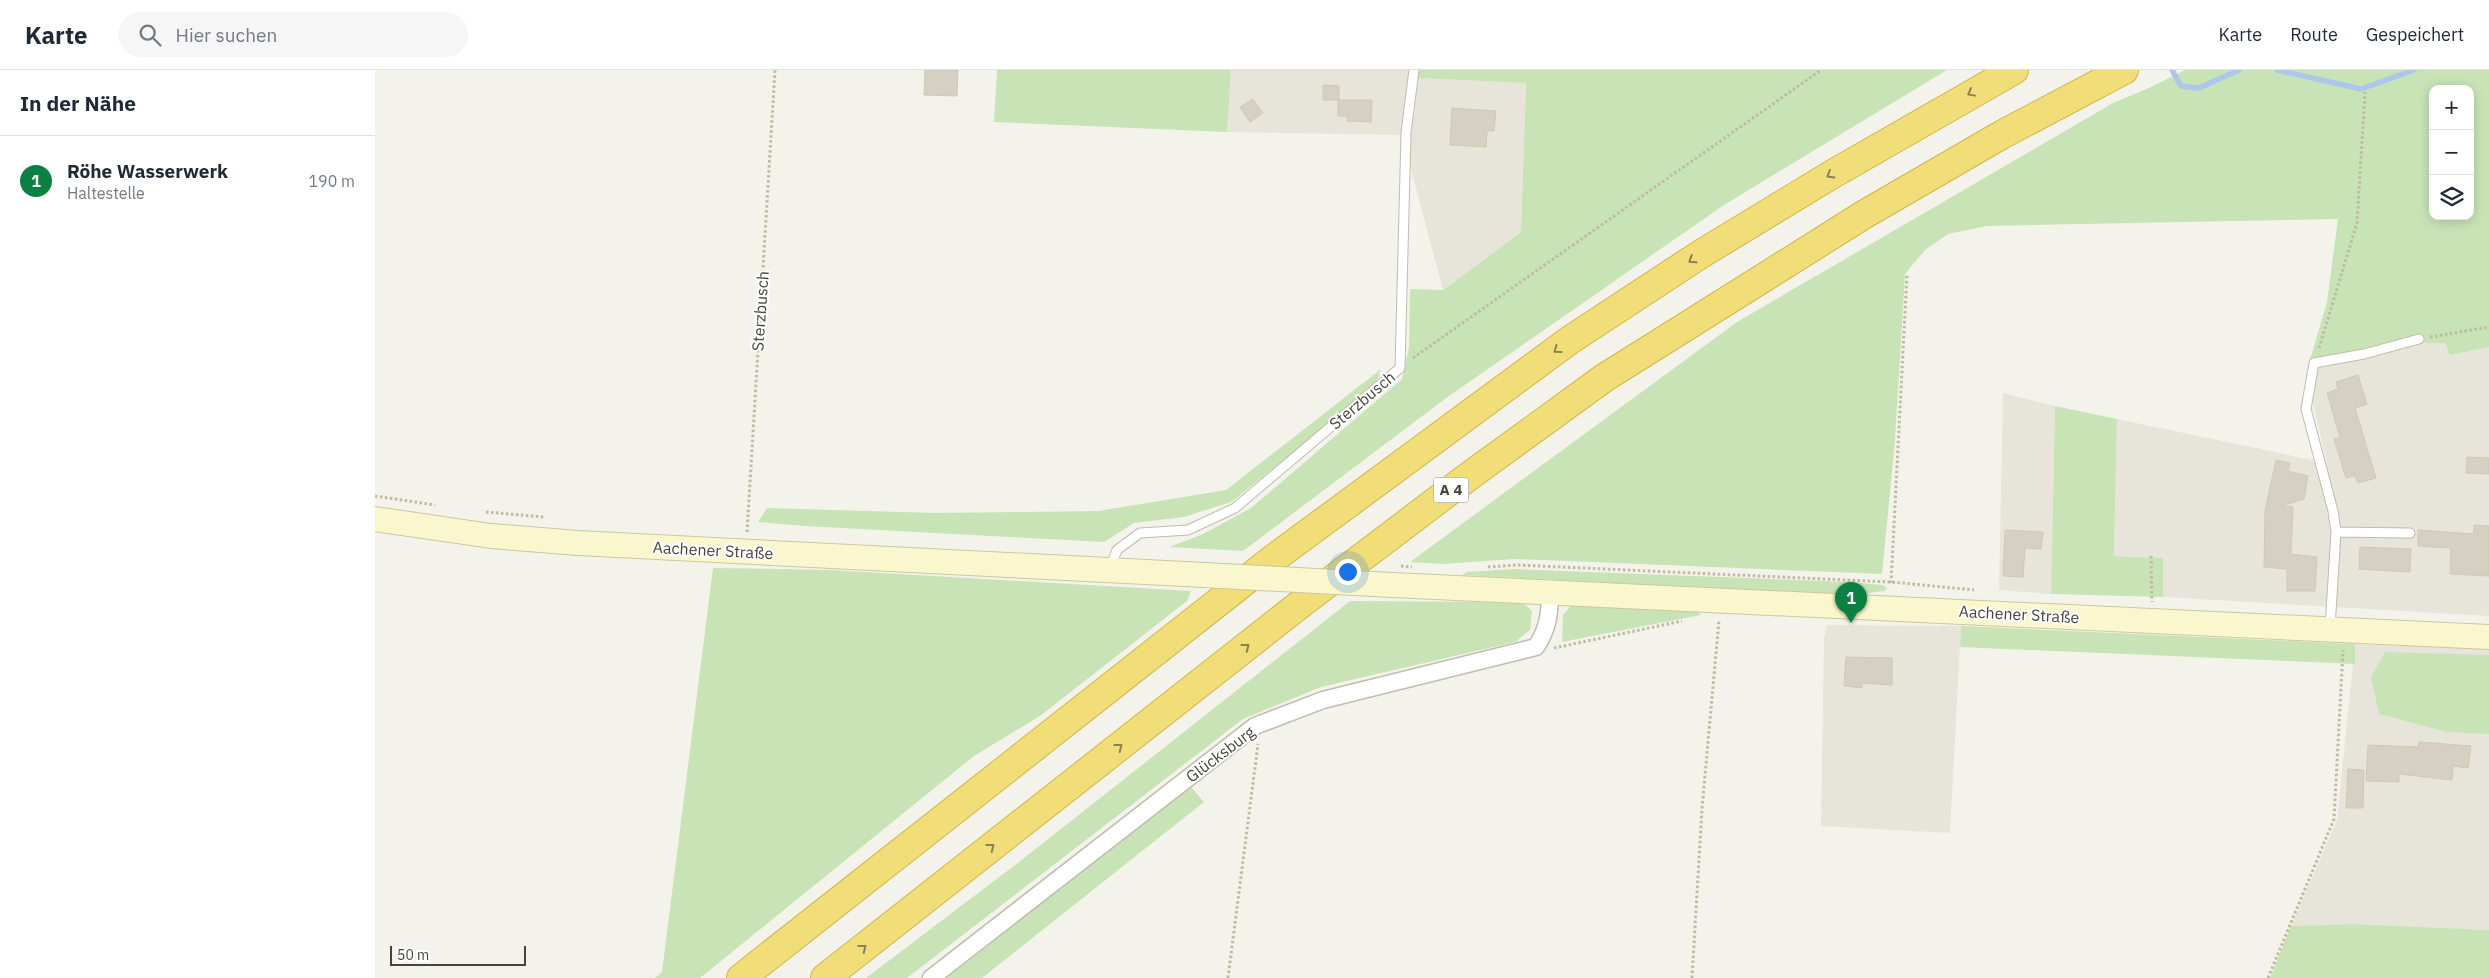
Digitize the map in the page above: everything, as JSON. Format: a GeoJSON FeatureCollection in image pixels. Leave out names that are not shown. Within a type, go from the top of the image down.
{"type":"FeatureCollection","features":[{"type":"Feature","properties":{"kind":"highway"},"geometry":{"type":"LineString","coordinates":[[741,978],[1273,559],[1570,340],[1701,254],[1823,180],[2014,70]]}},
{"type":"Feature","properties":{"kind":"highway","name":"A 4"},"geometry":{"type":"LineString","coordinates":[[825,978],[1311,596],[1472,474],[1605,378],[1865,214],[2003,134],[2124,70]]}},
{"type":"Feature","properties":{"kind":"main road","name":"Aachener Straße"},"geometry":{"type":"LineString","coordinates":[[375,519],[520,538],[746,541],[1052,567],[1392,585],[1888,608],[2156,607],[2337,629],[2489,637]]}},
{"type":"Feature","properties":{"kind":"street"},"geometry":{"type":"LineString","coordinates":[[1536,647],[1545,634],[1549,615],[1550,592]]}},
{"type":"Feature","properties":{"kind":"street","name":"Glücksburg"},"geometry":{"type":"LineString","coordinates":[[931,978],[1255,726],[1323,700],[1536,647]]}},
{"type":"Feature","properties":{"kind":"lane","name":"Sterzbusch"},"geometry":{"type":"LineString","coordinates":[[1109,570],[1117,550],[1140,533],[1187,530],[1235,508],[1400,368],[1406,133],[1414,70]]}},
{"type":"Feature","properties":{"kind":"lane"},"geometry":{"type":"LineString","coordinates":[[2337,629],[2336,532],[2333,511],[2306,409],[2314,363],[2364,354],[2419,339]]}},
{"type":"Feature","properties":{"kind":"lane"},"geometry":{"type":"LineString","coordinates":[[2336,532],[2410,533]]}},
{"type":"Feature","properties":{"kind":"path","name":"Sterzbusch"},"geometry":{"type":"LineString","coordinates":[[746,541],[775,70]]}},
{"type":"Feature","properties":{"kind":"path"},"geometry":{"type":"LineString","coordinates":[[1400,368],[1821,70]]}},
{"type":"Feature","properties":{"kind":"path"},"geometry":{"type":"LineString","coordinates":[[2314,363],[2357,223],[2365,92]]}},
{"type":"Feature","properties":{"kind":"path"},"geometry":{"type":"LineString","coordinates":[[1888,608],[1891,582],[1907,274]]}},
{"type":"Feature","properties":{"kind":"path"},"geometry":{"type":"LineString","coordinates":[[2419,339],[2489,327]]}},
{"type":"Feature","properties":{"kind":"path"},"geometry":{"type":"LineString","coordinates":[[375,496],[440,506]]}},
{"type":"Feature","properties":{"kind":"path"},"geometry":{"type":"LineString","coordinates":[[477,511],[553,518]]}},
{"type":"Feature","properties":{"kind":"path"},"geometry":{"type":"LineString","coordinates":[[737,530],[746,541],[757,530]]}},
{"type":"Feature","properties":{"kind":"path"},"geometry":{"type":"LineString","coordinates":[[2151,556],[2156,607]]}},
{"type":"Feature","properties":{"kind":"path"},"geometry":{"type":"LineString","coordinates":[[1483,568],[1517,565],[1891,582],[1951,586],[1979,591]]}},
{"type":"Feature","properties":{"kind":"path"},"geometry":{"type":"LineString","coordinates":[[1413,566],[1421,567]]}},
{"type":"Feature","properties":{"kind":"path"},"geometry":{"type":"LineString","coordinates":[[2143,599],[2156,607]]}},
{"type":"Feature","properties":{"kind":"path"},"geometry":{"type":"LineString","coordinates":[[1711,620],[1728,620]]}},
{"type":"Feature","properties":{"kind":"path"},"geometry":{"type":"LineString","coordinates":[[1692,978],[1702,809],[1719,620]]}},
{"type":"Feature","properties":{"kind":"path"},"geometry":{"type":"LineString","coordinates":[[1536,647],[1558,648],[1686,621]]}},
{"type":"Feature","properties":{"kind":"path"},"geometry":{"type":"LineString","coordinates":[[2268,978],[2334,819],[2337,629]]}},
{"type":"Feature","properties":{"kind":"path"},"geometry":{"type":"LineString","coordinates":[[1228,978],[1258,746],[1255,726]]}},
{"type":"Feature","properties":{"kind":"shaded area"},"geometry":{"type":"Polygon","coordinates":[[[1231,70],[1419,70],[1419,78],[1526,83],[1521,232],[1443,290],[1402,135],[1227,132],[1231,70]]]}},
{"type":"Feature","properties":{"kind":"shaded area"},"geometry":{"type":"Polygon","coordinates":[[[2402,343],[2445,343],[2450,355],[2489,347],[2489,616],[2163,597],[2163,558],[2114,556],[2117,419],[2327,463],[2309,387],[2310,360],[2364,354],[2402,343]]]}},
{"type":"Feature","properties":{"kind":"shaded area"},"geometry":{"type":"Polygon","coordinates":[[[2003,393],[2055,406],[2051,594],[1999,590],[2003,393]]]}},
{"type":"Feature","properties":{"kind":"shaded area"},"geometry":{"type":"Polygon","coordinates":[[[1827,625],[1961,626],[1950,833],[1821,826],[1824,638],[1827,625]]]}},
{"type":"Feature","properties":{"kind":"shaded area"},"geometry":{"type":"Polygon","coordinates":[[[2355,644],[2489,649],[2489,930],[2353,924],[2291,926],[2337,820],[2355,644]]]}},
{"type":"Feature","properties":{"kind":"green space"},"geometry":{"type":"Polygon","coordinates":[[[997,70],[1231,70],[1227,132],[994,122],[997,70]]]}},
{"type":"Feature","properties":{"kind":"green space"},"geometry":{"type":"Polygon","coordinates":[[[1419,70],[1947,70],[1724,205],[1449,396],[1243,551],[1169,547],[1203,534],[1251,508],[1402,379],[1409,347],[1410,289],[1443,290],[1521,232],[1526,83],[1418,78],[1419,70]]]}},
{"type":"Feature","properties":{"kind":"green space"},"geometry":{"type":"Polygon","coordinates":[[[2185,70],[2489,70],[2489,347],[2450,355],[2445,343],[2402,343],[2364,354],[2310,360],[2327,302],[2338,219],[1987,226],[1948,234],[1925,250],[1905,274],[1895,441],[1882,574],[1515,559],[1443,564],[1410,562],[1737,322],[2113,103],[2185,70]]]}},
{"type":"Feature","properties":{"kind":"green space"},"geometry":{"type":"Polygon","coordinates":[[[1381,369],[1375,387],[1231,502],[1184,517],[1134,523],[1104,542],[758,522],[767,508],[936,513],[1099,511],[1226,490],[1381,369]]]}},
{"type":"Feature","properties":{"kind":"green space"},"geometry":{"type":"Polygon","coordinates":[[[2055,406],[2117,419],[2114,556],[2163,558],[2163,597],[2051,594],[2055,406]]]}},
{"type":"Feature","properties":{"kind":"green space"},"geometry":{"type":"Polygon","coordinates":[[[713,568],[831,570],[1191,591],[1187,601],[1040,716],[974,756],[700,978],[655,978],[662,972],[713,568]]]}},
{"type":"Feature","properties":{"kind":"green space"},"geometry":{"type":"Polygon","coordinates":[[[1513,569],[1850,582],[1883,585],[1887,588],[1885,591],[1850,595],[1462,575],[1467,572],[1513,569]]]}},
{"type":"Feature","properties":{"kind":"green space"},"geometry":{"type":"Polygon","coordinates":[[[1350,601],[1522,602],[1532,611],[1530,630],[1515,642],[1321,687],[1243,719],[907,978],[866,978],[1019,862],[1350,601]]]}},
{"type":"Feature","properties":{"kind":"green space"},"geometry":{"type":"Polygon","coordinates":[[[1571,606],[1697,611],[1701,615],[1562,642],[1563,615],[1571,606]]]}},
{"type":"Feature","properties":{"kind":"green space"},"geometry":{"type":"Polygon","coordinates":[[[1961,626],[2355,644],[2355,664],[1960,647],[1961,626]]]}},
{"type":"Feature","properties":{"kind":"green space"},"geometry":{"type":"Polygon","coordinates":[[[2385,652],[2489,655],[2489,734],[2447,732],[2379,714],[2371,677],[2385,652]]]}},
{"type":"Feature","properties":{"kind":"green space"},"geometry":{"type":"Polygon","coordinates":[[[1191,787],[1204,802],[982,978],[946,978],[1191,787]]]}},
{"type":"Feature","properties":{"kind":"green space"},"geometry":{"type":"Polygon","coordinates":[[[2353,924],[2489,930],[2489,978],[2270,978],[2291,926],[2353,924]]]}},
{"type":"Feature","properties":{"kind":"building"},"geometry":{"type":"Polygon","coordinates":[[[925,70],[958,70],[957,96],[924,95],[925,70]]]}},
{"type":"Feature","properties":{"kind":"building"},"geometry":{"type":"Polygon","coordinates":[[[1323,85],[1339,86],[1339,100],[1372,100],[1371,122],[1347,121],[1347,116],[1338,116],[1338,100],[1323,100],[1323,85]]]}},
{"type":"Feature","properties":{"kind":"building"},"geometry":{"type":"Polygon","coordinates":[[[1253,99],[1263,113],[1250,122],[1240,107],[1253,99]]]}},
{"type":"Feature","properties":{"kind":"building"},"geometry":{"type":"Polygon","coordinates":[[[1452,108],[1496,111],[1494,131],[1487,131],[1486,147],[1450,145],[1452,108]]]}},
{"type":"Feature","properties":{"kind":"building"},"geometry":{"type":"Polygon","coordinates":[[[2358,375],[2367,404],[2355,408],[2376,478],[2358,483],[2355,476],[2346,478],[2334,439],[2340,437],[2327,393],[2338,389],[2336,382],[2358,375]]]}},
{"type":"Feature","properties":{"kind":"building"},"geometry":{"type":"Polygon","coordinates":[[[2467,457],[2489,458],[2489,474],[2466,473],[2467,457]]]}},
{"type":"Feature","properties":{"kind":"building"},"geometry":{"type":"Polygon","coordinates":[[[2276,460],[2290,463],[2288,471],[2308,476],[2304,499],[2281,506],[2293,507],[2291,554],[2317,557],[2315,591],[2287,591],[2287,569],[2264,567],[2265,511],[2276,460]]]}},
{"type":"Feature","properties":{"kind":"building"},"geometry":{"type":"Polygon","coordinates":[[[2474,525],[2489,526],[2489,576],[2450,574],[2451,548],[2418,546],[2418,530],[2474,534],[2474,525]]]}},
{"type":"Feature","properties":{"kind":"building"},"geometry":{"type":"Polygon","coordinates":[[[2005,530],[2043,532],[2041,549],[2025,548],[2023,577],[2003,576],[2005,530]]]}},
{"type":"Feature","properties":{"kind":"building"},"geometry":{"type":"Polygon","coordinates":[[[2360,547],[2411,549],[2410,572],[2359,569],[2360,547]]]}},
{"type":"Feature","properties":{"kind":"building"},"geometry":{"type":"Polygon","coordinates":[[[1846,657],[1892,658],[1892,685],[1862,683],[1862,688],[1844,686],[1846,657]]]}},
{"type":"Feature","properties":{"kind":"building"},"geometry":{"type":"Polygon","coordinates":[[[2419,742],[2471,746],[2468,768],[2453,766],[2452,780],[2399,774],[2399,782],[2366,781],[2368,745],[2418,747],[2419,742]]]}},
{"type":"Feature","properties":{"kind":"building"},"geometry":{"type":"Polygon","coordinates":[[[2348,769],[2364,770],[2363,808],[2346,808],[2348,769]]]}},
{"type":"Feature","properties":{"kind":"waterway"},"geometry":{"type":"LineString","coordinates":[[2172,70],[2181,86],[2199,88],[2239,70]]}},
{"type":"Feature","properties":{"kind":"waterway"},"geometry":{"type":"LineString","coordinates":[[2277,70],[2361,89],[2414,70]]}},
{"type":"Feature","properties":{"kind":"place","name":"Röhe Wasserwerk"},"geometry":{"type":"Point","coordinates":[1851,623]}}]}
